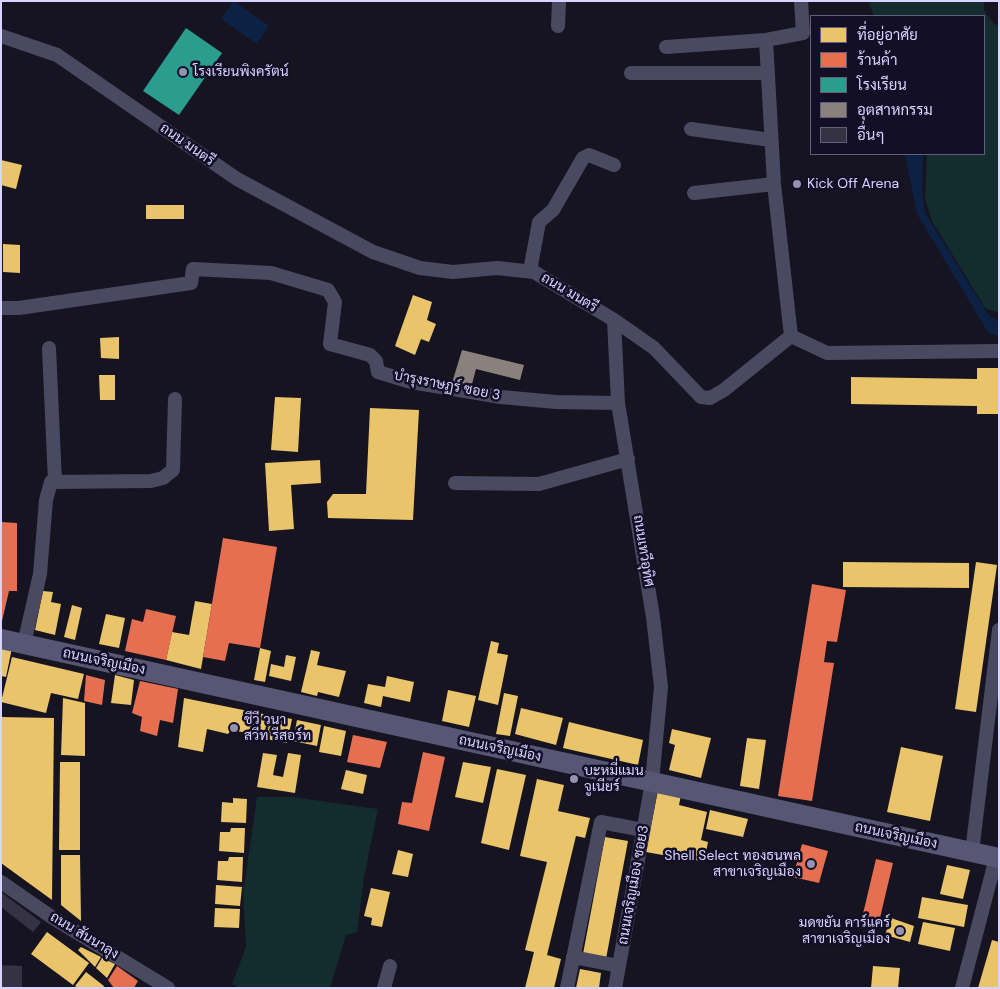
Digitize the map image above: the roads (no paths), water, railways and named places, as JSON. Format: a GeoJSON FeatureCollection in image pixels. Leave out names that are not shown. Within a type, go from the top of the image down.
{"type":"FeatureCollection","features":[{"type":"Feature","properties":{"kind":"main road","name":"ถนนเจริญเมือง"},"geometry":{"type":"LineString","coordinates":[[1,639],[997,858]]}},
{"type":"Feature","properties":{"kind":"street"},"geometry":{"type":"LineString","coordinates":[[558,26],[559,1]]}},
{"type":"Feature","properties":{"kind":"street"},"geometry":{"type":"LineString","coordinates":[[666,47],[766,40],[803,33],[801,1]]}},
{"type":"Feature","properties":{"kind":"street","name":"ถนน มนตรี"},"geometry":{"type":"LineString","coordinates":[[1,36],[57,55],[237,179],[373,252],[428,269],[453,272],[498,268],[530,271],[614,320],[654,348],[696,393],[706,399],[724,390],[791,336]]}},
{"type":"Feature","properties":{"kind":"street"},"geometry":{"type":"LineString","coordinates":[[766,40],[774,184],[791,336],[827,353],[999,351]]}},
{"type":"Feature","properties":{"kind":"street"},"geometry":{"type":"LineString","coordinates":[[631,73],[768,74]]}},
{"type":"Feature","properties":{"kind":"street"},"geometry":{"type":"LineString","coordinates":[[691,128],[771,140]]}},
{"type":"Feature","properties":{"kind":"street"},"geometry":{"type":"LineString","coordinates":[[530,271],[539,222],[553,210],[583,158],[589,155],[614,165]]}},
{"type":"Feature","properties":{"kind":"street"},"geometry":{"type":"LineString","coordinates":[[694,193],[774,184]]}},
{"type":"Feature","properties":{"kind":"street","name":"บำรุงราษฏร์ ซอย 3"},"geometry":{"type":"LineString","coordinates":[[1,308],[19,308],[191,282],[193,269],[271,273],[328,290],[335,302],[330,344],[370,355],[376,361],[378,372],[411,382],[502,397],[556,402],[618,403]]}},
{"type":"Feature","properties":{"kind":"street","name":"ถนนเทวีอุทิศ"},"geometry":{"type":"LineString","coordinates":[[614,320],[618,403],[653,617],[661,687],[652,782]]}},
{"type":"Feature","properties":{"kind":"street"},"geometry":{"type":"LineString","coordinates":[[49,348],[55,482]]}},
{"type":"Feature","properties":{"kind":"street"},"geometry":{"type":"LineString","coordinates":[[24,644],[40,574],[46,500],[51,482],[151,481],[163,478],[173,470],[175,399]]}},
{"type":"Feature","properties":{"kind":"street"},"geometry":{"type":"LineString","coordinates":[[455,483],[539,484],[628,459]]}},
{"type":"Feature","properties":{"kind":"street"},"geometry":{"type":"LineString","coordinates":[[972,852],[999,630]]}},
{"type":"Feature","properties":{"kind":"street","name":"ถนนเจริญเมือง ซอย3"},"geometry":{"type":"LineString","coordinates":[[615,988],[652,782]]}},
{"type":"Feature","properties":{"kind":"street"},"geometry":{"type":"LineString","coordinates":[[567,988],[601,822],[643,830]]}},
{"type":"Feature","properties":{"kind":"street"},"geometry":{"type":"LineString","coordinates":[[962,988],[997,858]]}},
{"type":"Feature","properties":{"kind":"street","name":"ถนน สันนาลุง"},"geometry":{"type":"LineString","coordinates":[[1,882],[53,918],[168,988]]}},
{"type":"Feature","properties":{"kind":"street"},"geometry":{"type":"LineString","coordinates":[[573,957],[619,966]]}},
{"type":"Feature","properties":{"kind":"street"},"geometry":{"type":"LineString","coordinates":[[384,988],[390,966]]}},
{"type":"Feature","properties":{"kind":"water"},"geometry":{"type":"Polygon","coordinates":[[[234,1],[269,26],[257,44],[221,19],[234,1]]]}},
{"type":"Feature","properties":{"kind":"water"},"geometry":{"type":"Polygon","coordinates":[[[905,155],[923,155],[922,192],[925,213],[989,316],[999,321],[999,335],[989,334],[917,214],[905,155]]]}},
{"type":"Feature","properties":{"kind":"place","name":"โรงเรียนพิงครัตน์"},"geometry":{"type":"Point","coordinates":[183,72]}},
{"type":"Feature","properties":{"kind":"place","name":"Kick Off Arena"},"geometry":{"type":"Point","coordinates":[797,184]}},
{"type":"Feature","properties":{"kind":"place","name":"ชีวี วนา สวีท รีสอร์ท"},"geometry":{"type":"Point","coordinates":[234,728]}},
{"type":"Feature","properties":{"kind":"place","name":"บะหมี่แมน จูเนียร์"},"geometry":{"type":"Point","coordinates":[574,779]}},
{"type":"Feature","properties":{"kind":"place","name":"Shell Select ทองธนพล สาขาเจริญเมือง"},"geometry":{"type":"Point","coordinates":[811,864]}},
{"type":"Feature","properties":{"kind":"place","name":"มดขยัน คาร์แคร์ สาขาเจริญเมือง"},"geometry":{"type":"Point","coordinates":[900,931]}}]}
